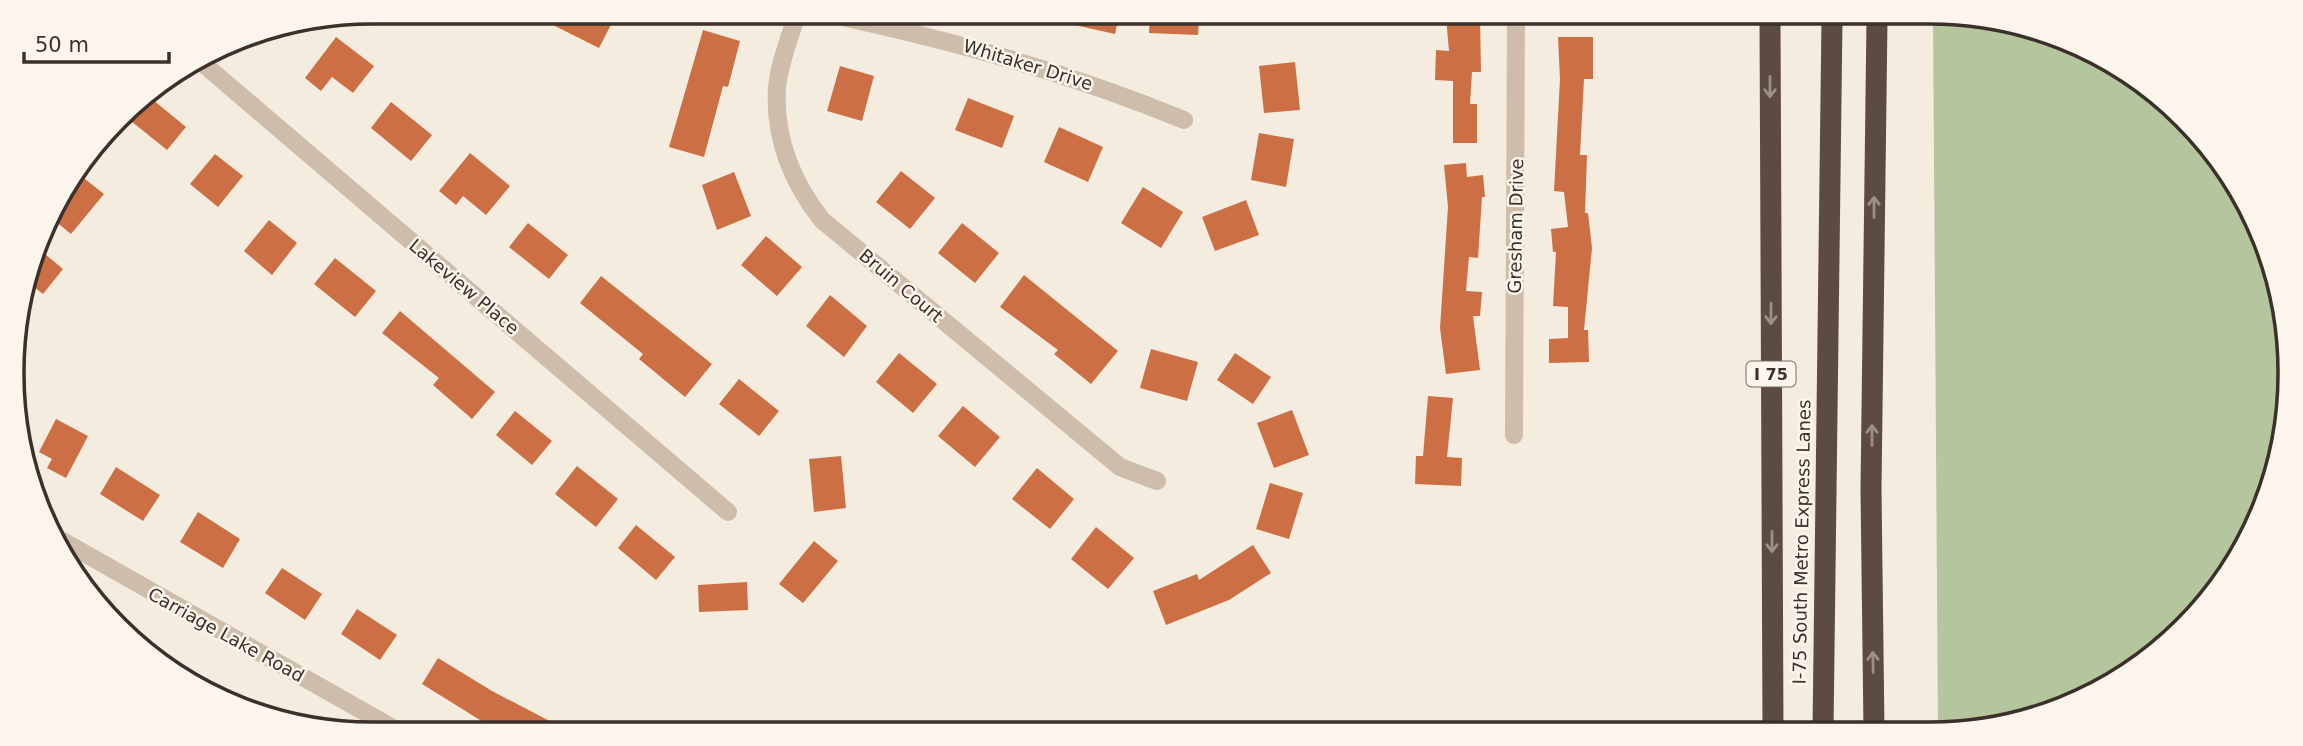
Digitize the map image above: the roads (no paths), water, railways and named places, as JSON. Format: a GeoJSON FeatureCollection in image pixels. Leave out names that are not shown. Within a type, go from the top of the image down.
{"type":"FeatureCollection","features":[{"type":"Feature","properties":{"kind":"highway","name":"I 75"},"geometry":{"type":"LineString","coordinates":[[1770,24],[1773,722]]}},
{"type":"Feature","properties":{"kind":"highway","name":"I-75 South Metro Express Lanes"},"geometry":{"type":"LineString","coordinates":[[1823,722],[1832,24]]}},
{"type":"Feature","properties":{"kind":"highway"},"geometry":{"type":"LineString","coordinates":[[1874,722],[1871,475],[1877,24]]}},
{"type":"Feature","properties":{"kind":"street","name":"Bruin Court"},"geometry":{"type":"LineString","coordinates":[[794,24],[777,87],[782,148],[801,193],[822,220],[1119,467],[1157,481]]}},
{"type":"Feature","properties":{"kind":"street","name":"Whitaker Drive"},"geometry":{"type":"LineString","coordinates":[[875,24],[946,39],[1064,74],[1184,120]]}},
{"type":"Feature","properties":{"kind":"street","name":"Gresham Drive"},"geometry":{"type":"LineString","coordinates":[[1514,435],[1516,24]]}},
{"type":"Feature","properties":{"kind":"street","name":"Lakeview Place"},"geometry":{"type":"LineString","coordinates":[[207,66],[728,512]]}},
{"type":"Feature","properties":{"kind":"street","name":"Carriage Lake Road"},"geometry":{"type":"LineString","coordinates":[[71,546],[382,722]]}}]}
